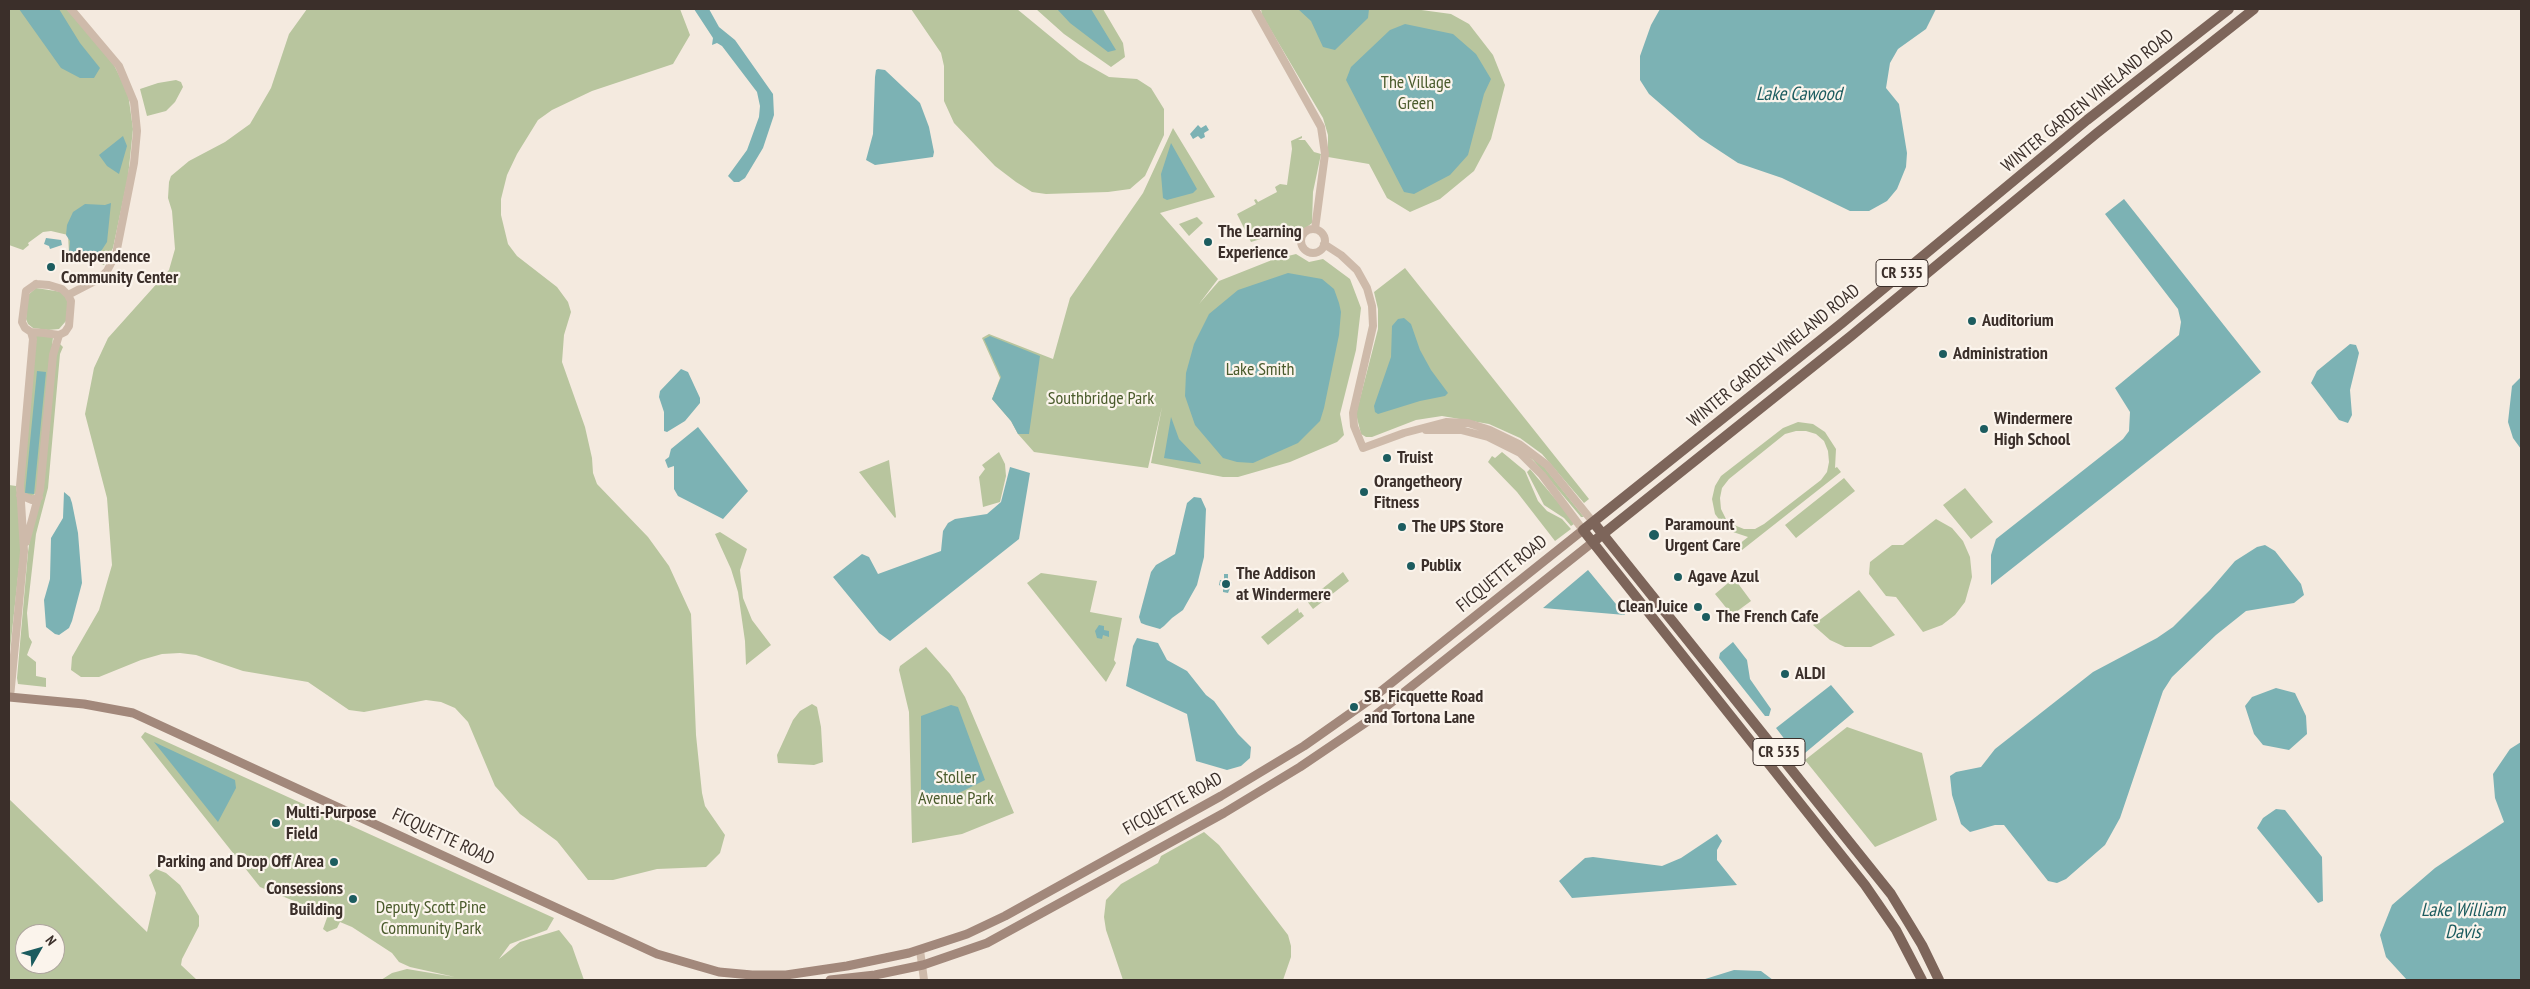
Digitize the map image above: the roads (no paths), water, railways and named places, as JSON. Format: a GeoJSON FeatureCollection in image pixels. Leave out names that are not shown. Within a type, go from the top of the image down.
{"type":"FeatureCollection","features":[{"type":"Feature","properties":{"kind":"main road","name":"WINTER GARDEN VINELAND ROAD"},"geometry":{"type":"LineString","coordinates":[[1584,530],[1842,323],[2029,168],[2229,9]]}},
{"type":"Feature","properties":{"kind":"main road","name":"WINTER GARDEN VINELAND ROAD"},"geometry":{"type":"LineString","coordinates":[[1593,542],[1851,336],[2039,180],[2254,9]]}},
{"type":"Feature","properties":{"kind":"main road"},"geometry":{"type":"LineString","coordinates":[[2029,168],[2039,180]]}},
{"type":"Feature","properties":{"kind":"main road"},"geometry":{"type":"LineString","coordinates":[[1593,522],[1603,534]]}},
{"type":"Feature","properties":{"kind":"main road","name":"CR 535"},"geometry":{"type":"LineString","coordinates":[[1584,530],[1861,881],[1896,930],[1922,980]]}},
{"type":"Feature","properties":{"kind":"main road","name":"FICQUETTE ROAD"},"geometry":{"type":"LineString","coordinates":[[9,697],[84,704],[133,712],[669,959],[719,972],[762,976],[792,974],[847,966],[920,950],[967,934],[1005,916],[1221,796],[1281,760],[1394,682],[1584,530]]}},
{"type":"Feature","properties":{"kind":"main road","name":"CR 535"},"geometry":{"type":"LineString","coordinates":[[1603,534],[1891,894],[1922,945],[1939,980]]}},
{"type":"Feature","properties":{"kind":"main road","name":"FICQUETTE ROAD"},"geometry":{"type":"LineString","coordinates":[[830,980],[875,975],[923,965],[970,950],[1003,935],[1219,816],[1300,767],[1408,691],[1593,542]]}},
{"type":"Feature","properties":{"kind":"street"},"geometry":{"type":"LineString","coordinates":[[68,295],[91,284],[109,267],[119,246],[136,150],[137,131],[130,90],[113,57],[71,9]]}},
{"type":"Feature","properties":{"kind":"street"},"geometry":{"type":"LineString","coordinates":[[1256,9],[1318,119],[1323,134],[1324,154],[1315,229]]}},
{"type":"Feature","properties":{"kind":"street"},"geometry":{"type":"LineString","coordinates":[[1315,229],[1323,236],[1324,244],[1319,250],[1312,253],[1302,246],[1302,235],[1308,230],[1315,229]]}},
{"type":"Feature","properties":{"kind":"street"},"geometry":{"type":"LineString","coordinates":[[1324,244],[1342,255],[1357,270],[1367,288],[1372,306],[1373,326],[1353,413],[1354,426],[1363,448],[1415,429],[1446,422],[1468,423],[1490,430],[1519,444],[1547,465],[1593,522]]}},
{"type":"Feature","properties":{"kind":"street"},"geometry":{"type":"LineString","coordinates":[[36,284],[49,284],[62,289],[68,295],[71,301],[69,326],[65,332],[59,335],[31,332],[25,328],[22,322],[26,291],[36,284]]}},
{"type":"Feature","properties":{"kind":"street"},"geometry":{"type":"LineString","coordinates":[[24,551],[20,495],[33,339],[31,332]]}},
{"type":"Feature","properties":{"kind":"street"},"geometry":{"type":"LineString","coordinates":[[9,697],[24,551],[38,497],[53,355],[59,335]]}},
{"type":"Feature","properties":{"kind":"street"},"geometry":{"type":"LineString","coordinates":[[1415,429],[1461,430],[1488,438],[1520,453],[1542,475],[1584,530]]}},
{"type":"Feature","properties":{"kind":"street"},"geometry":{"type":"LineString","coordinates":[[20,495],[32,500],[38,497]]}},
{"type":"Feature","properties":{"kind":"street"},"geometry":{"type":"LineString","coordinates":[[920,950],[924,980]]}},
{"type":"Feature","properties":{"kind":"street","name":"FICQUETTE ROAD"},"geometry":{"type":"LineString","coordinates":[[719,972],[778,980]]}},
{"type":"Feature","properties":{"kind":"water"},"geometry":{"type":"Polygon","coordinates":[[[19,9],[59,9],[80,43],[100,68],[94,78],[80,78],[61,68],[19,9]]]}},
{"type":"Feature","properties":{"kind":"water"},"geometry":{"type":"Polygon","coordinates":[[[694,9],[709,9],[719,27],[735,40],[773,94],[774,115],[763,148],[745,178],[739,182],[734,182],[728,176],[747,150],[759,117],[760,106],[757,92],[722,46],[717,43],[712,45],[713,38],[694,9]]]}},
{"type":"Feature","properties":{"kind":"water"},"geometry":{"type":"Polygon","coordinates":[[[1057,9],[1091,9],[1116,50],[1108,52],[1070,23],[1057,9]]]}},
{"type":"Feature","properties":{"kind":"water"},"geometry":{"type":"Polygon","coordinates":[[[1298,9],[1369,9],[1368,18],[1335,50],[1323,47],[1311,21],[1298,9]]]}},
{"type":"Feature","properties":{"kind":"water","name":"Lake Cawood"},"geometry":{"type":"Polygon","coordinates":[[[1660,9],[1936,9],[1926,29],[1898,49],[1890,63],[1886,88],[1899,104],[1907,153],[1906,167],[1897,189],[1887,201],[1869,211],[1850,211],[1782,178],[1738,163],[1700,138],[1649,94],[1640,80],[1640,56],[1651,25],[1660,9]]]}},
{"type":"Feature","properties":{"kind":"water"},"geometry":{"type":"Polygon","coordinates":[[[1405,24],[1453,34],[1476,54],[1491,79],[1484,94],[1468,155],[1450,175],[1414,194],[1404,192],[1346,80],[1351,67],[1390,30],[1405,24]]]}},
{"type":"Feature","properties":{"kind":"water"},"geometry":{"type":"Polygon","coordinates":[[[876,70],[885,70],[920,103],[929,127],[934,152],[933,157],[875,165],[866,160],[873,134],[875,77],[876,70]]]}},
{"type":"Feature","properties":{"kind":"water"},"geometry":{"type":"Polygon","coordinates":[[[1198,125],[1201,128],[1206,125],[1209,130],[1204,133],[1205,137],[1201,139],[1198,136],[1193,139],[1190,134],[1198,125]]]}},
{"type":"Feature","properties":{"kind":"water"},"geometry":{"type":"Polygon","coordinates":[[[123,136],[127,146],[119,174],[107,166],[99,155],[123,136]]]}},
{"type":"Feature","properties":{"kind":"water"},"geometry":{"type":"Polygon","coordinates":[[[1171,143],[1197,189],[1193,193],[1167,200],[1163,198],[1161,174],[1171,143]]]}},
{"type":"Feature","properties":{"kind":"water"},"geometry":{"type":"Polygon","coordinates":[[[2124,199],[2261,372],[1991,585],[1991,555],[1996,539],[2123,439],[2129,431],[2130,412],[2115,388],[2179,335],[2181,322],[2178,309],[2105,214],[2124,199]]]}},
{"type":"Feature","properties":{"kind":"water"},"geometry":{"type":"Polygon","coordinates":[[[111,203],[107,242],[94,262],[69,253],[70,241],[66,235],[67,225],[73,212],[85,204],[105,205],[111,203]]]}},
{"type":"Feature","properties":{"kind":"water"},"geometry":{"type":"Polygon","coordinates":[[[46,238],[61,240],[62,245],[50,249],[49,246],[44,244],[46,238]]]}},
{"type":"Feature","properties":{"kind":"water","name":"Lake Smith"},"geometry":{"type":"Polygon","coordinates":[[[1288,273],[1322,279],[1334,289],[1341,312],[1339,335],[1320,421],[1298,443],[1253,463],[1237,462],[1223,458],[1195,425],[1185,396],[1186,373],[1194,344],[1209,314],[1238,290],[1288,273]]]}},
{"type":"Feature","properties":{"kind":"water"},"geometry":{"type":"Polygon","coordinates":[[[1404,318],[1411,324],[1420,350],[1431,370],[1448,393],[1445,396],[1420,401],[1378,414],[1375,412],[1374,406],[1391,357],[1392,326],[1398,319],[1404,318]]]}},
{"type":"Feature","properties":{"kind":"water"},"geometry":{"type":"Polygon","coordinates":[[[990,336],[1040,356],[1029,434],[1018,434],[1011,421],[992,399],[1001,377],[984,339],[990,336]]]}},
{"type":"Feature","properties":{"kind":"water"},"geometry":{"type":"Polygon","coordinates":[[[2350,344],[2356,345],[2359,353],[2350,390],[2352,415],[2348,423],[2339,420],[2311,383],[2317,371],[2350,344]]]}},
{"type":"Feature","properties":{"kind":"water"},"geometry":{"type":"Polygon","coordinates":[[[681,369],[688,372],[700,398],[700,403],[685,421],[667,432],[664,431],[664,412],[659,397],[660,391],[681,369]]]}},
{"type":"Feature","properties":{"kind":"water"},"geometry":{"type":"Polygon","coordinates":[[[37,371],[46,372],[34,494],[25,493],[37,371]]]}},
{"type":"Feature","properties":{"kind":"water"},"geometry":{"type":"Polygon","coordinates":[[[2521,377],[2521,449],[2513,438],[2508,422],[2512,386],[2521,377]]]}},
{"type":"Feature","properties":{"kind":"water"},"geometry":{"type":"Polygon","coordinates":[[[1171,417],[1179,439],[1201,464],[1164,458],[1171,417]]]}},
{"type":"Feature","properties":{"kind":"water"},"geometry":{"type":"Polygon","coordinates":[[[698,427],[748,491],[723,519],[678,496],[674,489],[674,466],[668,468],[665,460],[669,457],[671,449],[698,427]]]}},
{"type":"Feature","properties":{"kind":"water"},"geometry":{"type":"Polygon","coordinates":[[[1010,467],[1030,473],[1019,539],[890,641],[879,633],[833,577],[862,554],[869,557],[878,574],[941,551],[943,531],[948,523],[955,519],[987,514],[1001,502],[1010,467]]]}},
{"type":"Feature","properties":{"kind":"water"},"geometry":{"type":"Polygon","coordinates":[[[64,492],[70,497],[78,533],[82,583],[69,628],[59,635],[46,627],[44,600],[50,579],[51,538],[63,518],[64,492]]]}},
{"type":"Feature","properties":{"kind":"water"},"geometry":{"type":"Polygon","coordinates":[[[1194,497],[1201,498],[1206,509],[1204,557],[1197,585],[1183,610],[1164,626],[1160,629],[1146,625],[1141,623],[1139,617],[1151,572],[1156,565],[1175,554],[1187,503],[1194,497]]]}},
{"type":"Feature","properties":{"kind":"water"},"geometry":{"type":"Polygon","coordinates":[[[2265,545],[2275,551],[2301,584],[2304,595],[2294,603],[2246,611],[2216,635],[2172,677],[2163,691],[2120,818],[2105,845],[2066,879],[2057,883],[2048,881],[2004,825],[1995,825],[1970,832],[1961,824],[1952,795],[1950,776],[1956,772],[1981,767],[1995,749],[2093,672],[2157,638],[2173,627],[2210,590],[2235,561],[2257,547],[2265,545]]]}},
{"type":"Feature","properties":{"kind":"water"},"geometry":{"type":"Polygon","coordinates":[[[1588,570],[1625,615],[1543,608],[1588,570]]]}},
{"type":"Feature","properties":{"kind":"water","name":"The Addison at Windermere"},"geometry":{"type":"Polygon","coordinates":[[[1224,574],[1228,574],[1228,580],[1232,583],[1228,593],[1223,592],[1223,587],[1219,585],[1220,580],[1224,580],[1224,574]]]}},
{"type":"Feature","properties":{"kind":"water"},"geometry":{"type":"Polygon","coordinates":[[[1099,625],[1104,626],[1104,630],[1109,631],[1109,637],[1103,635],[1102,639],[1097,638],[1095,631],[1099,625]]]}},
{"type":"Feature","properties":{"kind":"water"},"geometry":{"type":"Polygon","coordinates":[[[1137,638],[1158,643],[1167,660],[1187,671],[1206,695],[1214,701],[1238,734],[1251,747],[1250,758],[1241,766],[1227,770],[1196,761],[1187,714],[1126,686],[1133,646],[1137,638]]]}},
{"type":"Feature","properties":{"kind":"water"},"geometry":{"type":"Polygon","coordinates":[[[1733,642],[1747,660],[1750,679],[1771,709],[1769,716],[1765,716],[1719,658],[1720,653],[1733,642]]]}},
{"type":"Feature","properties":{"kind":"water"},"geometry":{"type":"Polygon","coordinates":[[[1831,685],[1854,712],[1799,758],[1776,728],[1831,685]]]}},
{"type":"Feature","properties":{"kind":"water"},"geometry":{"type":"Polygon","coordinates":[[[2276,688],[2295,693],[2306,716],[2307,734],[2289,750],[2263,745],[2254,734],[2245,706],[2252,697],[2276,688]]]}},
{"type":"Feature","properties":{"kind":"water"},"geometry":{"type":"Polygon","coordinates":[[[951,705],[958,707],[985,780],[939,803],[929,805],[921,799],[921,716],[951,705]]]}},
{"type":"Feature","properties":{"kind":"water"},"geometry":{"type":"Polygon","coordinates":[[[154,742],[235,780],[236,788],[218,822],[154,742]]]}},
{"type":"Feature","properties":{"kind":"water","name":"Lake William Davis"},"geometry":{"type":"Polygon","coordinates":[[[2521,742],[2521,980],[2407,980],[2386,957],[2380,935],[2392,905],[2435,868],[2504,822],[2495,798],[2493,774],[2510,749],[2521,742]]]}},
{"type":"Feature","properties":{"kind":"water"},"geometry":{"type":"Polygon","coordinates":[[[2276,809],[2285,810],[2322,857],[2323,901],[2318,903],[2257,828],[2263,818],[2276,809]]]}},
{"type":"Feature","properties":{"kind":"water"},"geometry":{"type":"Polygon","coordinates":[[[1717,834],[1722,841],[1717,850],[1717,860],[1737,885],[1572,898],[1559,881],[1585,858],[1593,857],[1662,866],[1681,858],[1717,834]]]}},
{"type":"Feature","properties":{"kind":"water"},"geometry":{"type":"Polygon","coordinates":[[[1734,970],[1761,971],[1773,980],[1702,980],[1734,970]]]}},
{"type":"Feature","properties":{"kind":"place","name":"The Learning Experience"},"geometry":{"type":"Point","coordinates":[1208,242]}},
{"type":"Feature","properties":{"kind":"place","name":"Independence Community Center"},"geometry":{"type":"Point","coordinates":[51,267]}},
{"type":"Feature","properties":{"kind":"place","name":"Auditorium"},"geometry":{"type":"Point","coordinates":[1972,321]}},
{"type":"Feature","properties":{"kind":"place","name":"Administration"},"geometry":{"type":"Point","coordinates":[1943,354]}},
{"type":"Feature","properties":{"kind":"place","name":"Windermere High School"},"geometry":{"type":"Point","coordinates":[1984,429]}},
{"type":"Feature","properties":{"kind":"place","name":"Truist"},"geometry":{"type":"Point","coordinates":[1387,458]}},
{"type":"Feature","properties":{"kind":"place","name":"Orangetheory Fitness"},"geometry":{"type":"Point","coordinates":[1364,492]}},
{"type":"Feature","properties":{"kind":"place","name":"The UPS Store"},"geometry":{"type":"Point","coordinates":[1402,527]}},
{"type":"Feature","properties":{"kind":"place","name":"Paramount Urgent Care"},"geometry":{"type":"Point","coordinates":[1654,535]}},
{"type":"Feature","properties":{"kind":"place","name":"Publix"},"geometry":{"type":"Point","coordinates":[1411,566]}},
{"type":"Feature","properties":{"kind":"place","name":"Agave Azul"},"geometry":{"type":"Point","coordinates":[1678,577]}},
{"type":"Feature","properties":{"kind":"place","name":"The Addison at Windermere"},"geometry":{"type":"Point","coordinates":[1226,584]}},
{"type":"Feature","properties":{"kind":"place","name":"Clean Juice"},"geometry":{"type":"Point","coordinates":[1698,607]}},
{"type":"Feature","properties":{"kind":"place","name":"The French Cafe"},"geometry":{"type":"Point","coordinates":[1706,617]}},
{"type":"Feature","properties":{"kind":"place","name":"ALDI"},"geometry":{"type":"Point","coordinates":[1785,674]}},
{"type":"Feature","properties":{"kind":"place","name":"SB. Ficquette Road and Tortona Lane"},"geometry":{"type":"Point","coordinates":[1354,707]}},
{"type":"Feature","properties":{"kind":"place","name":"Multi-Purpose Field"},"geometry":{"type":"Point","coordinates":[276,823]}},
{"type":"Feature","properties":{"kind":"place","name":"Parking and Drop Off Area"},"geometry":{"type":"Point","coordinates":[334,862]}},
{"type":"Feature","properties":{"kind":"place","name":"Consessions Building"},"geometry":{"type":"Point","coordinates":[353,899]}},
{"type":"Feature","properties":{"kind":"park label","name":"The Village Green"},"geometry":{"type":"Point","coordinates":[1416,94]}},
{"type":"Feature","properties":{"kind":"park label","name":"Southbridge Park"},"geometry":{"type":"Point","coordinates":[1101,399]}},
{"type":"Feature","properties":{"kind":"park label","name":"Stoller Avenue Park"},"geometry":{"type":"Point","coordinates":[956,788]}},
{"type":"Feature","properties":{"kind":"park label","name":"Deputy Scott Pine Community Park"},"geometry":{"type":"Point","coordinates":[431,918]}}]}
